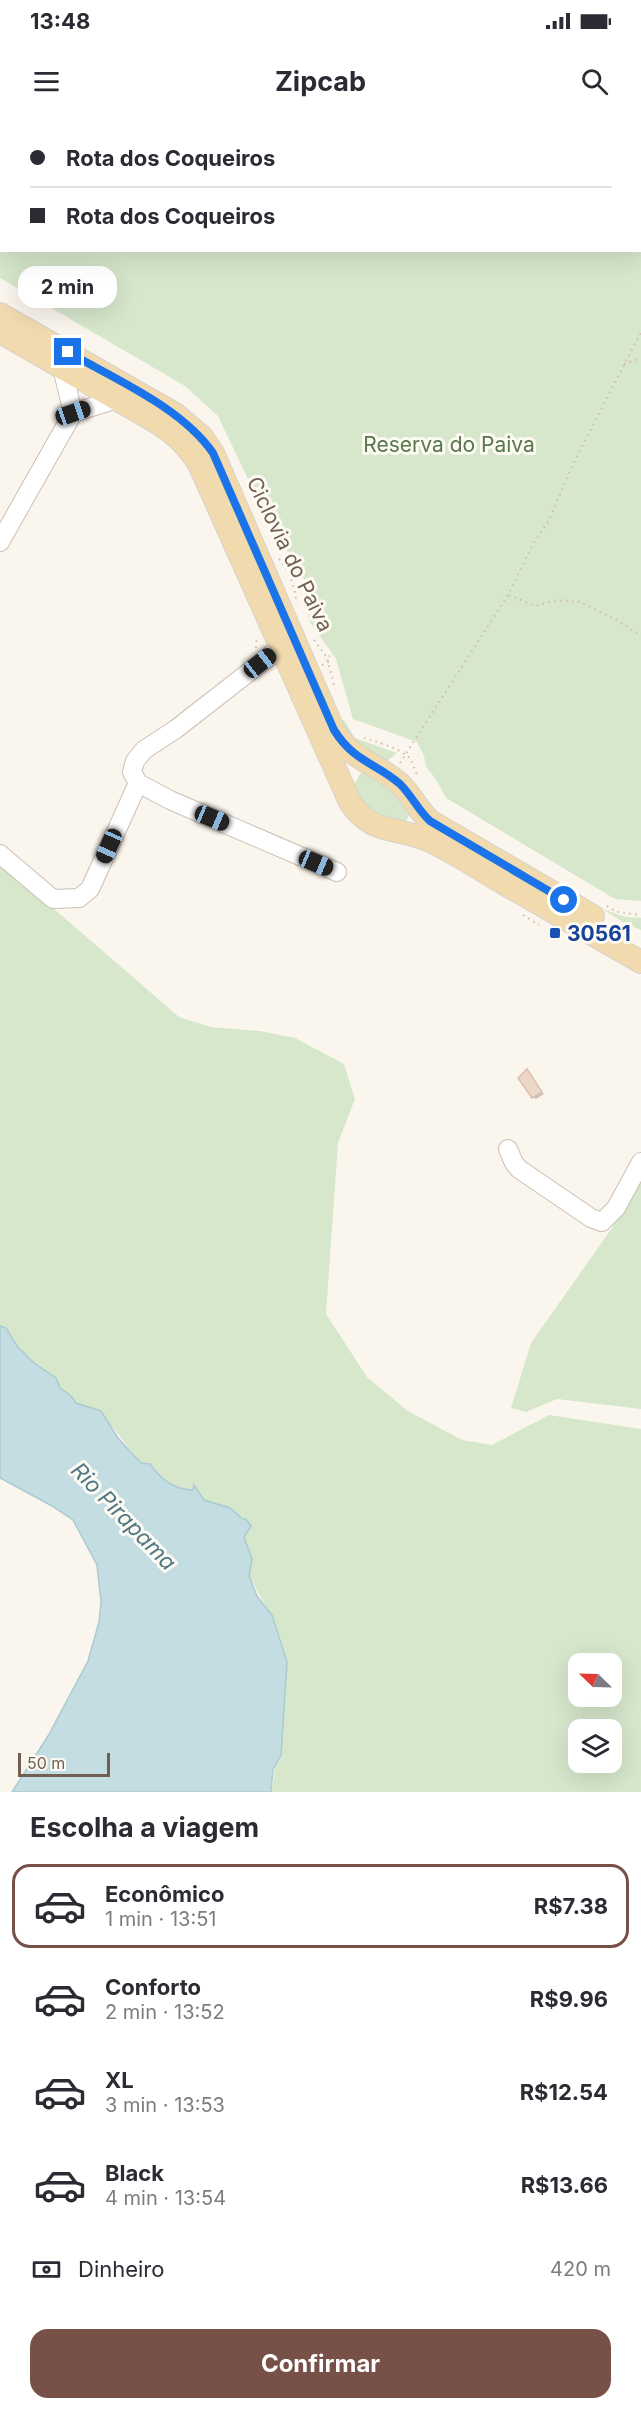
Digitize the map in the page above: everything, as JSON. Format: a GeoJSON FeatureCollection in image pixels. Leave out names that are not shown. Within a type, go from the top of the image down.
{"type":"FeatureCollection","features":[{"type":"Feature","properties":{"kind":"main road"},"geometry":{"type":"LineString","coordinates":[[0,314],[175,414],[202,437],[213,453],[334,730],[348,749],[368,764],[400,784],[417,790]]}},
{"type":"Feature","properties":{"kind":"main road"},"geometry":{"type":"LineString","coordinates":[[0,332],[172,431],[186,444],[193,454],[358,815],[384,830],[425,839],[446,849],[641,962]]}},
{"type":"Feature","properties":{"kind":"main road"},"geometry":{"type":"LineString","coordinates":[[346,793],[354,774],[368,764]]}},
{"type":"Feature","properties":{"kind":"main road"},"geometry":{"type":"LineString","coordinates":[[399,833],[411,820],[417,790]]}},
{"type":"Feature","properties":{"kind":"main road"},"geometry":{"type":"LineString","coordinates":[[417,790],[418,810],[444,830],[641,944]]}},
{"type":"Feature","properties":{"kind":"street"},"geometry":{"type":"LineString","coordinates":[[62,368],[73,413]]}},
{"type":"Feature","properties":{"kind":"street"},"geometry":{"type":"LineString","coordinates":[[2,536],[73,413],[117,399]]}},
{"type":"Feature","properties":{"kind":"street"},"geometry":{"type":"LineString","coordinates":[[280,648],[176,729],[144,750],[135,761],[132,772],[138,783],[170,800],[337,872]]}},
{"type":"Feature","properties":{"kind":"street"},"geometry":{"type":"LineString","coordinates":[[0,854],[52,899],[78,898],[90,889],[138,783]]}},
{"type":"Feature","properties":{"kind":"street"},"geometry":{"type":"LineString","coordinates":[[508,1149],[519,1169],[591,1218],[602,1222],[616,1208],[641,1162]]}},
{"type":"Feature","properties":{"kind":"path"},"geometry":{"type":"LineString","coordinates":[[391,778],[508,595],[533,544],[549,520],[572,466],[641,332]]}},
{"type":"Feature","properties":{"kind":"path"},"geometry":{"type":"LineString","coordinates":[[624,364],[641,358]]}},
{"type":"Feature","properties":{"kind":"path","name":"Ciclovia do Paiva"},"geometry":{"type":"LineString","coordinates":[[273,552],[284,564],[292,583],[296,593],[297,609]]}},
{"type":"Feature","properties":{"kind":"path"},"geometry":{"type":"LineString","coordinates":[[508,595],[535,606],[557,600],[580,602],[617,620],[641,636]]}},
{"type":"Feature","properties":{"kind":"path","name":"Ciclovia do Paiva"},"geometry":{"type":"LineString","coordinates":[[309,633],[327,658],[336,694]]}},
{"type":"Feature","properties":{"kind":"path"},"geometry":{"type":"LineString","coordinates":[[358,735],[411,759],[417,790]]}},
{"type":"Feature","properties":{"kind":"path"},"geometry":{"type":"LineString","coordinates":[[608,906],[617,912],[641,915]]}},
{"type":"Feature","properties":{"kind":"green space","name":"Reserva do Paiva"},"geometry":{"type":"Polygon","coordinates":[[[0,252],[641,252],[641,901],[615,899],[446,798],[426,767],[424,756],[417,742],[353,719],[336,659],[310,622],[305,604],[307,584],[288,552],[275,536],[218,416],[185,386],[0,278],[0,252]]]}},
{"type":"Feature","properties":{"kind":"green space"},"geometry":{"type":"Polygon","coordinates":[[[344,720],[355,738],[397,753],[387,761],[359,748],[340,721],[344,720]]]}},
{"type":"Feature","properties":{"kind":"green space"},"geometry":{"type":"Polygon","coordinates":[[[368,771],[395,786],[410,814],[405,823],[371,819],[353,787],[360,774],[368,771]]]}},
{"type":"Feature","properties":{"kind":"green space"},"geometry":{"type":"Polygon","coordinates":[[[0,862],[179,1017],[211,1027],[260,1031],[295,1038],[344,1064],[355,1099],[338,1143],[326,1314],[367,1377],[408,1411],[462,1440],[492,1445],[549,1415],[641,1429],[641,1792],[272,1792],[287,1662],[264,1603],[249,1576],[244,1537],[246,1519],[180,1490],[141,1463],[102,1414],[76,1403],[0,1331],[0,862]]]}},
{"type":"Feature","properties":{"kind":"green space"},"geometry":{"type":"Polygon","coordinates":[[[603,909],[625,917],[641,918],[641,930],[624,923],[603,909]]]}},
{"type":"Feature","properties":{"kind":"green space"},"geometry":{"type":"Polygon","coordinates":[[[641,1175],[641,1409],[557,1399],[526,1412],[511,1408],[531,1343],[612,1228],[641,1175]]]}},
{"type":"Feature","properties":{"kind":"water","name":"Rio Pirapama"},"geometry":{"type":"Polygon","coordinates":[[[0,1326],[6,1328],[17,1346],[34,1363],[56,1378],[60,1388],[76,1403],[101,1411],[118,1438],[141,1463],[150,1464],[163,1479],[174,1486],[193,1490],[194,1485],[204,1500],[230,1508],[246,1519],[251,1526],[244,1537],[252,1559],[249,1576],[257,1596],[272,1615],[287,1662],[281,1755],[273,1769],[271,1792],[12,1792],[48,1736],[88,1661],[99,1622],[101,1602],[97,1565],[73,1520],[0,1478],[0,1326]]]}},
{"type":"Feature","properties":{"kind":"building"},"geometry":{"type":"Polygon","coordinates":[[[527,1069],[542,1092],[532,1098],[518,1078],[527,1069]]]}},
{"type":"Feature","properties":{"kind":"place","name":"30561"},"geometry":{"type":"Point","coordinates":[555,933]}},
{"type":"Feature","properties":{"kind":"route"},"geometry":{"type":"LineString","coordinates":[[68,352],[175,414],[202,437],[213,453],[334,730],[343,744],[353,754],[400,784],[414,800],[418,810],[430,821],[564,900]]}}]}
